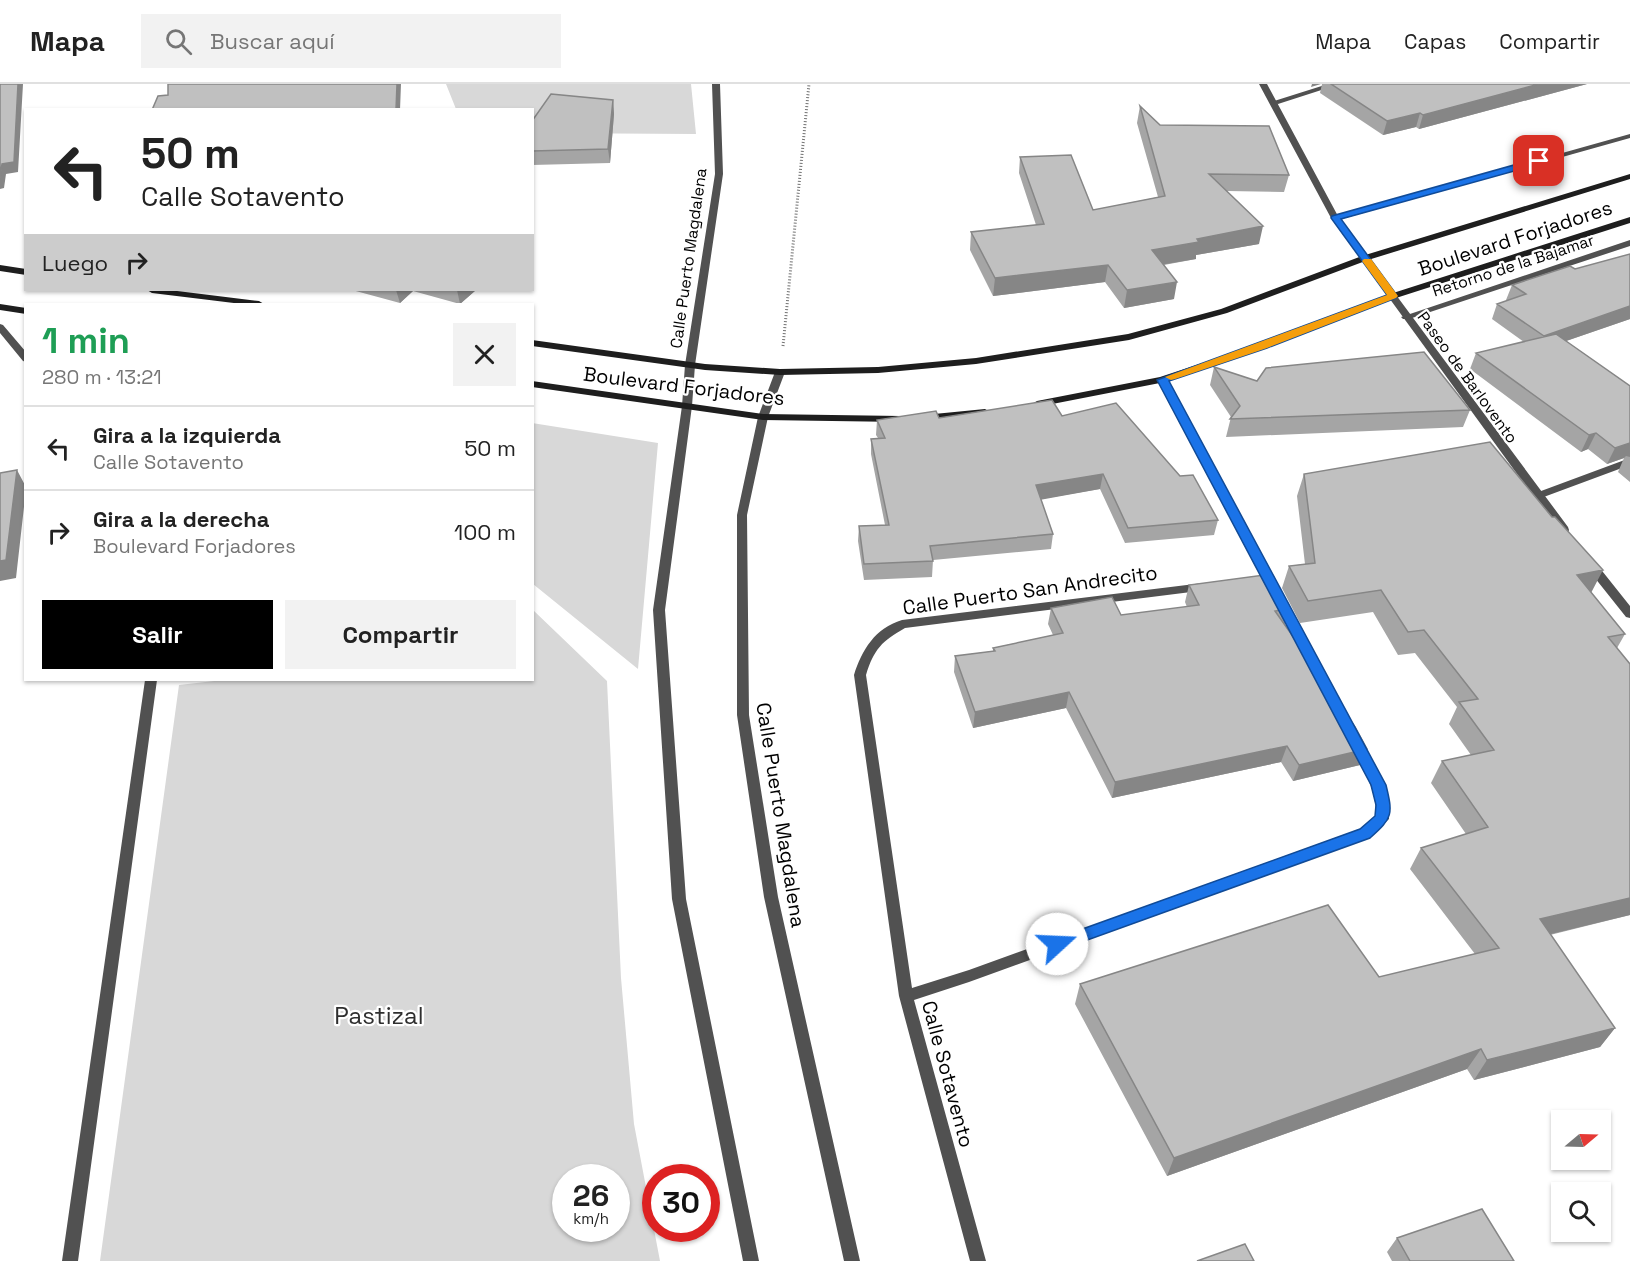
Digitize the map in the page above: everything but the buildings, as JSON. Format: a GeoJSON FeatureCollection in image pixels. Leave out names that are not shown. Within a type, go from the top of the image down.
{"type":"FeatureCollection","features":[{"type":"Feature","properties":{"kind":"main road","name":"Boulevard Forjadores"},"geometry":{"type":"LineString","coordinates":[[534,343],[690,365],[780,372],[878,370],[976,361],[1129,337],[1224,311],[1365,258],[1630,176]]}},
{"type":"Feature","properties":{"kind":"main road","name":"Boulevard Forjadores"},"geometry":{"type":"LineString","coordinates":[[1028,405],[1162,380],[1263,346],[1393,296],[1630,220]]}},
{"type":"Feature","properties":{"kind":"main road"},"geometry":{"type":"LineString","coordinates":[[0,268],[24,272]]}},
{"type":"Feature","properties":{"kind":"main road"},"geometry":{"type":"LineString","coordinates":[[160,291],[251,303]]}},
{"type":"Feature","properties":{"kind":"main road"},"geometry":{"type":"LineString","coordinates":[[0,307],[24,311]]}},
{"type":"Feature","properties":{"kind":"main road","name":"Boulevard Forjadores"},"geometry":{"type":"LineString","coordinates":[[534,384],[763,417],[912,419],[994,411]]}},
{"type":"Feature","properties":{"kind":"street","name":"Calle Puerto Magdalena"},"geometry":{"type":"LineString","coordinates":[[716,84],[719,174],[690,365],[687,406],[659,610],[679,899],[751,1261]]}},
{"type":"Feature","properties":{"kind":"street","name":"Paseo de Barlovento"},"geometry":{"type":"LineString","coordinates":[[1263,84],[1275,102],[1335,218],[1537,496],[1573,541]]}},
{"type":"Feature","properties":{"kind":"street"},"geometry":{"type":"LineString","coordinates":[[1275,102],[1336,84]]}},
{"type":"Feature","properties":{"kind":"street"},"geometry":{"type":"LineString","coordinates":[[1335,218],[1630,136]]}},
{"type":"Feature","properties":{"kind":"street","name":"Retorno de la Bajamar"},"geometry":{"type":"LineString","coordinates":[[1406,316],[1630,243]]}},
{"type":"Feature","properties":{"kind":"street"},"geometry":{"type":"LineString","coordinates":[[0,327],[24,357]]}},
{"type":"Feature","properties":{"kind":"street","name":"Calle Puerto Magdalena"},"geometry":{"type":"LineString","coordinates":[[780,372],[763,417],[742,515],[743,715],[771,897],[852,1261]]}},
{"type":"Feature","properties":{"kind":"street"},"geometry":{"type":"LineString","coordinates":[[1162,380],[1263,580],[1340,713]]}},
{"type":"Feature","properties":{"kind":"street"},"geometry":{"type":"LineString","coordinates":[[1537,496],[1630,461]]}},
{"type":"Feature","properties":{"kind":"street"},"geometry":{"type":"LineString","coordinates":[[1587,559],[1630,614]]}},
{"type":"Feature","properties":{"kind":"street","name":"Calle Puerto San Andrecito"},"geometry":{"type":"LineString","coordinates":[[906,996],[860,675],[865,656],[877,639],[902,624],[1221,585]]}},
{"type":"Feature","properties":{"kind":"street"},"geometry":{"type":"LineString","coordinates":[[70,1261],[151,681]]}},
{"type":"Feature","properties":{"kind":"street","name":"Calle Sotavento"},"geometry":{"type":"LineString","coordinates":[[978,1261],[906,996],[969,976],[1365,833],[1382,819],[1384,805],[1379,785],[1351,734]]}},
{"type":"Feature","properties":{"kind":"path"},"geometry":{"type":"LineString","coordinates":[[780,372],[809,84]]}},
{"type":"Feature","properties":{"kind":"green space"},"geometry":{"type":"Polygon","coordinates":[[[446,84],[691,84],[696,134],[534,133],[534,108],[456,108],[446,84]]]}},
{"type":"Feature","properties":{"kind":"green space"},"geometry":{"type":"Polygon","coordinates":[[[534,423],[658,443],[638,669],[534,585],[534,423]]]}},
{"type":"Feature","properties":{"kind":"green space","name":"Pastizal"},"geometry":{"type":"Polygon","coordinates":[[[534,611],[607,681],[621,978],[634,1124],[642,1166],[642,1242],[656,1242],[660,1261],[100,1261],[179,685],[214,681],[534,681],[534,611]]]}},
{"type":"Feature","properties":{"kind":"slow traffic"},"geometry":{"type":"LineString","coordinates":[[1171,377],[1263,346],[1393,296],[1367,261]]}},
{"type":"Feature","properties":{"kind":"route"},"geometry":{"type":"LineString","coordinates":[[1057,944],[1365,833],[1382,819],[1384,805],[1379,785],[1162,380],[1263,346],[1393,296],[1335,218],[1539,161]]}}]}
